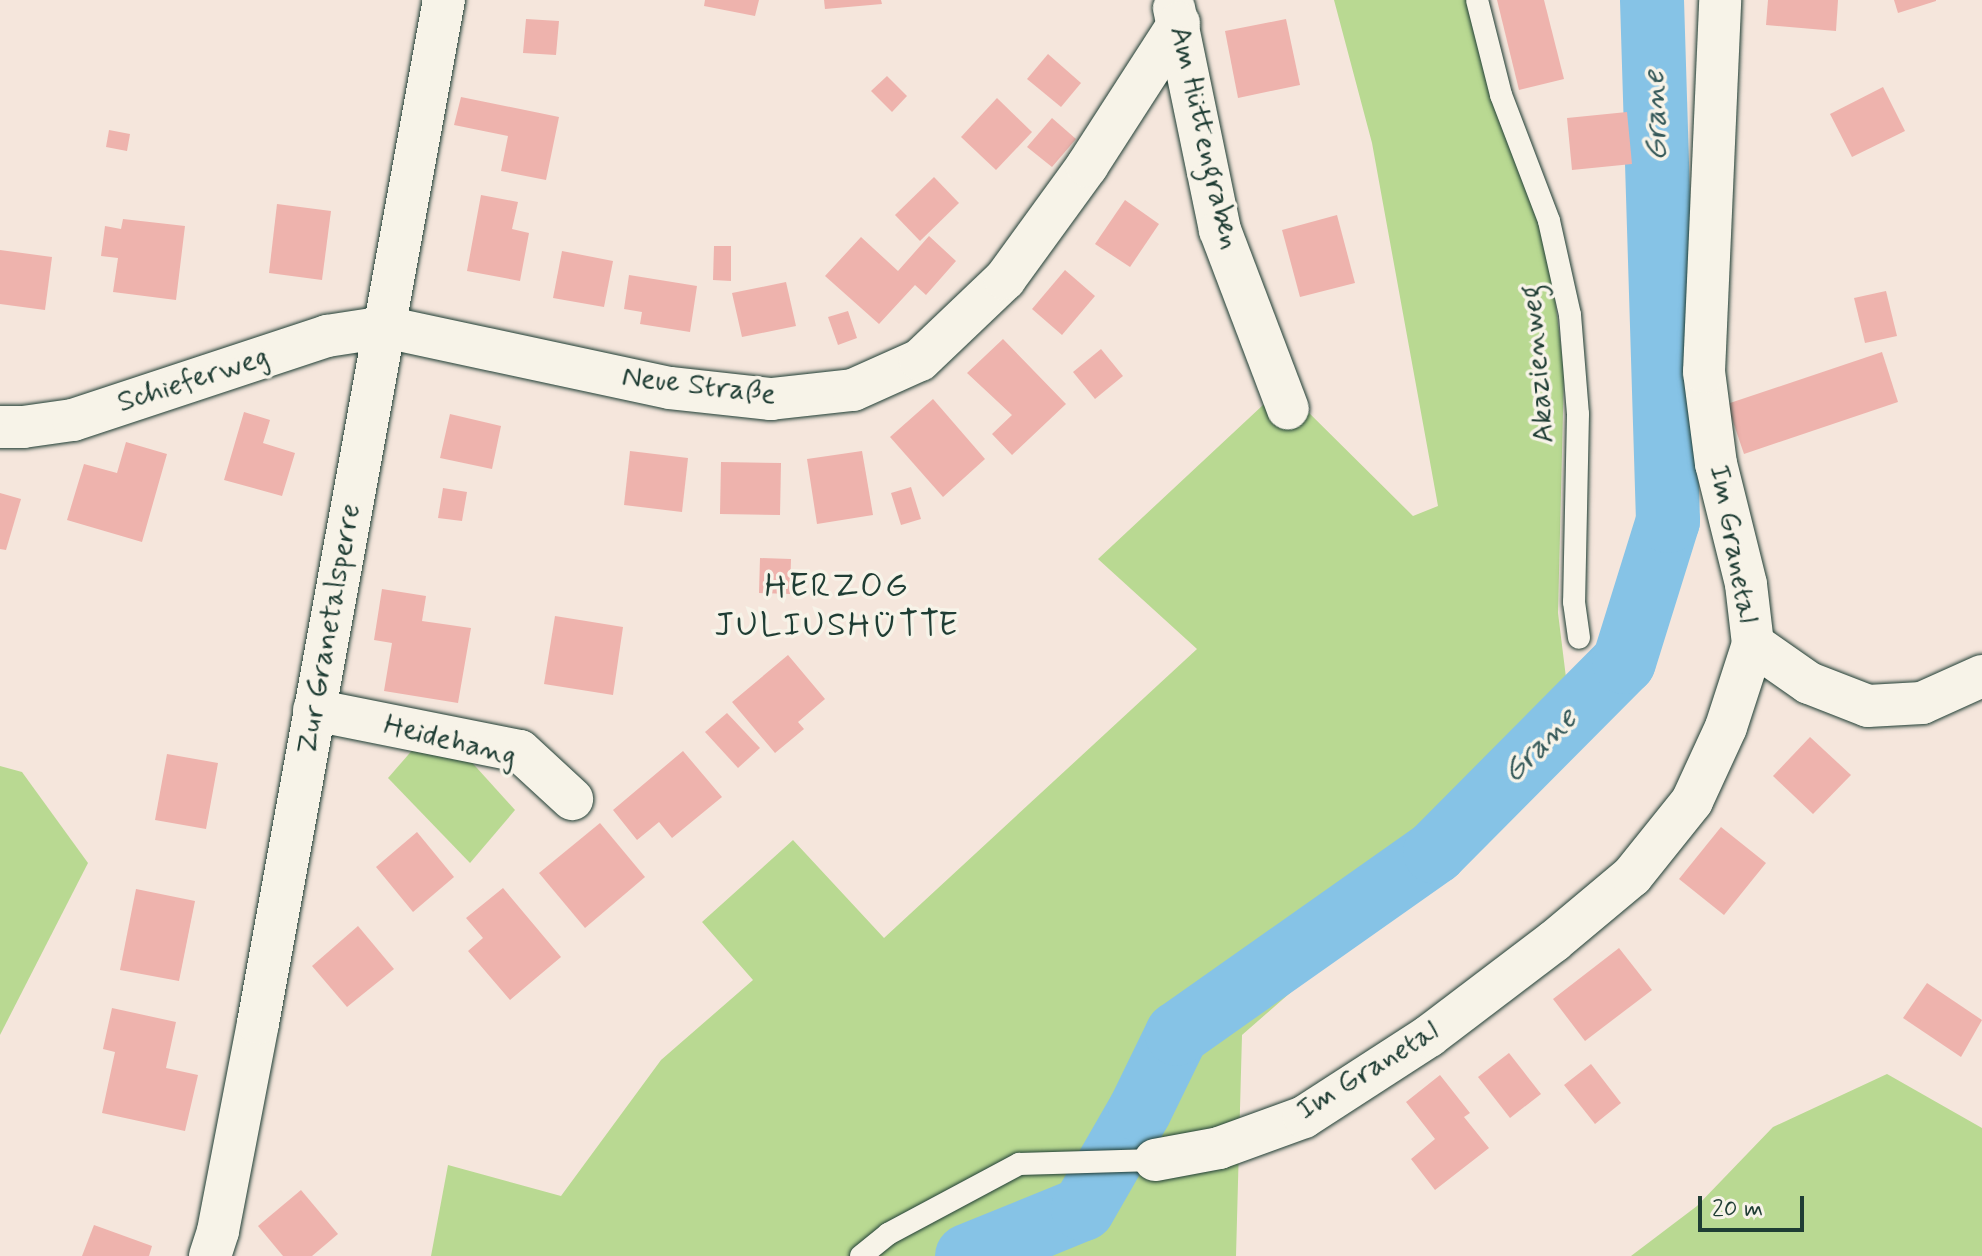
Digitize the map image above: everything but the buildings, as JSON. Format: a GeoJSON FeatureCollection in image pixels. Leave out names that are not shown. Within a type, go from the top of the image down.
{"type":"FeatureCollection","features":[{"type":"Feature","properties":{"kind":"street","name":"Zur Granetalsperre"},"geometry":{"type":"LineString","coordinates":[[210,1256],[227,1186],[444,0]]}},
{"type":"Feature","properties":{"kind":"street","name":"Im Granetal"},"geometry":{"type":"LineString","coordinates":[[1155,1160],[1219,1148],[1304,1117],[1429,1036],[1632,876],[1692,801],[1726,727],[1753,644],[1746,584],[1716,464],[1704,372],[1720,0]]}},
{"type":"Feature","properties":{"kind":"street","name":"Neue Straße"},"geometry":{"type":"LineString","coordinates":[[385,327],[670,388],[771,399],[853,390],[920,360],[1005,279],[1087,166],[1176,11]]}},
{"type":"Feature","properties":{"kind":"street","name":"Am Hüttengraben"},"geometry":{"type":"LineString","coordinates":[[1176,11],[1220,230],[1288,409]]}},
{"type":"Feature","properties":{"kind":"street","name":"Schieferweg"},"geometry":{"type":"LineString","coordinates":[[0,427],[73,420],[327,336],[385,327]]}},
{"type":"Feature","properties":{"kind":"street"},"geometry":{"type":"LineString","coordinates":[[1753,644],[1809,683],[1868,706],[1922,703],[1982,676]]}},
{"type":"Feature","properties":{"kind":"street","name":"Heidehang"},"geometry":{"type":"LineString","coordinates":[[314,710],[520,751],[572,799]]}},
{"type":"Feature","properties":{"kind":"lane","name":"Akazienweg"},"geometry":{"type":"LineString","coordinates":[[1477,0],[1501,95],[1549,221],[1570,315],[1578,414],[1574,602],[1579,638]]}},
{"type":"Feature","properties":{"kind":"lane"},"geometry":{"type":"LineString","coordinates":[[861,1256],[888,1234],[1019,1164],[1069,1160],[1155,1160]]}},
{"type":"Feature","properties":{"kind":"green space"},"geometry":{"type":"Polygon","coordinates":[[[1334,0],[1469,0],[1549,252],[1564,371],[1558,613],[1573,734],[1442,860],[1242,1035],[1236,1256],[431,1256],[448,1165],[561,1196],[661,1060],[753,980],[702,922],[793,840],[884,938],[1197,649],[1098,559],[1263,405],[1298,402],[1413,516],[1438,506],[1372,143],[1334,0]]]}},
{"type":"Feature","properties":{"kind":"green space"},"geometry":{"type":"Polygon","coordinates":[[[415,747],[467,757],[515,810],[470,863],[388,778],[415,747]]]}},
{"type":"Feature","properties":{"kind":"green space"},"geometry":{"type":"Polygon","coordinates":[[[0,766],[22,772],[88,863],[0,1035],[0,766]]]}},
{"type":"Feature","properties":{"kind":"green space"},"geometry":{"type":"Polygon","coordinates":[[[1887,1074],[1982,1128],[1982,1256],[1631,1256],[1697,1206],[1773,1127],[1887,1074]]]}},
{"type":"Feature","properties":{"kind":"waterway","name":"Grane"},"geometry":{"type":"LineString","coordinates":[[967,1256],[1083,1209],[1140,1110],[1177,1034],[1435,852],[1624,662],[1668,521],[1652,0]]}},
{"type":"Feature","properties":{"kind":"district","name":"HERZOG JULIUSHÜTTE"},"geometry":{"type":"Point","coordinates":[837,606]}}]}
